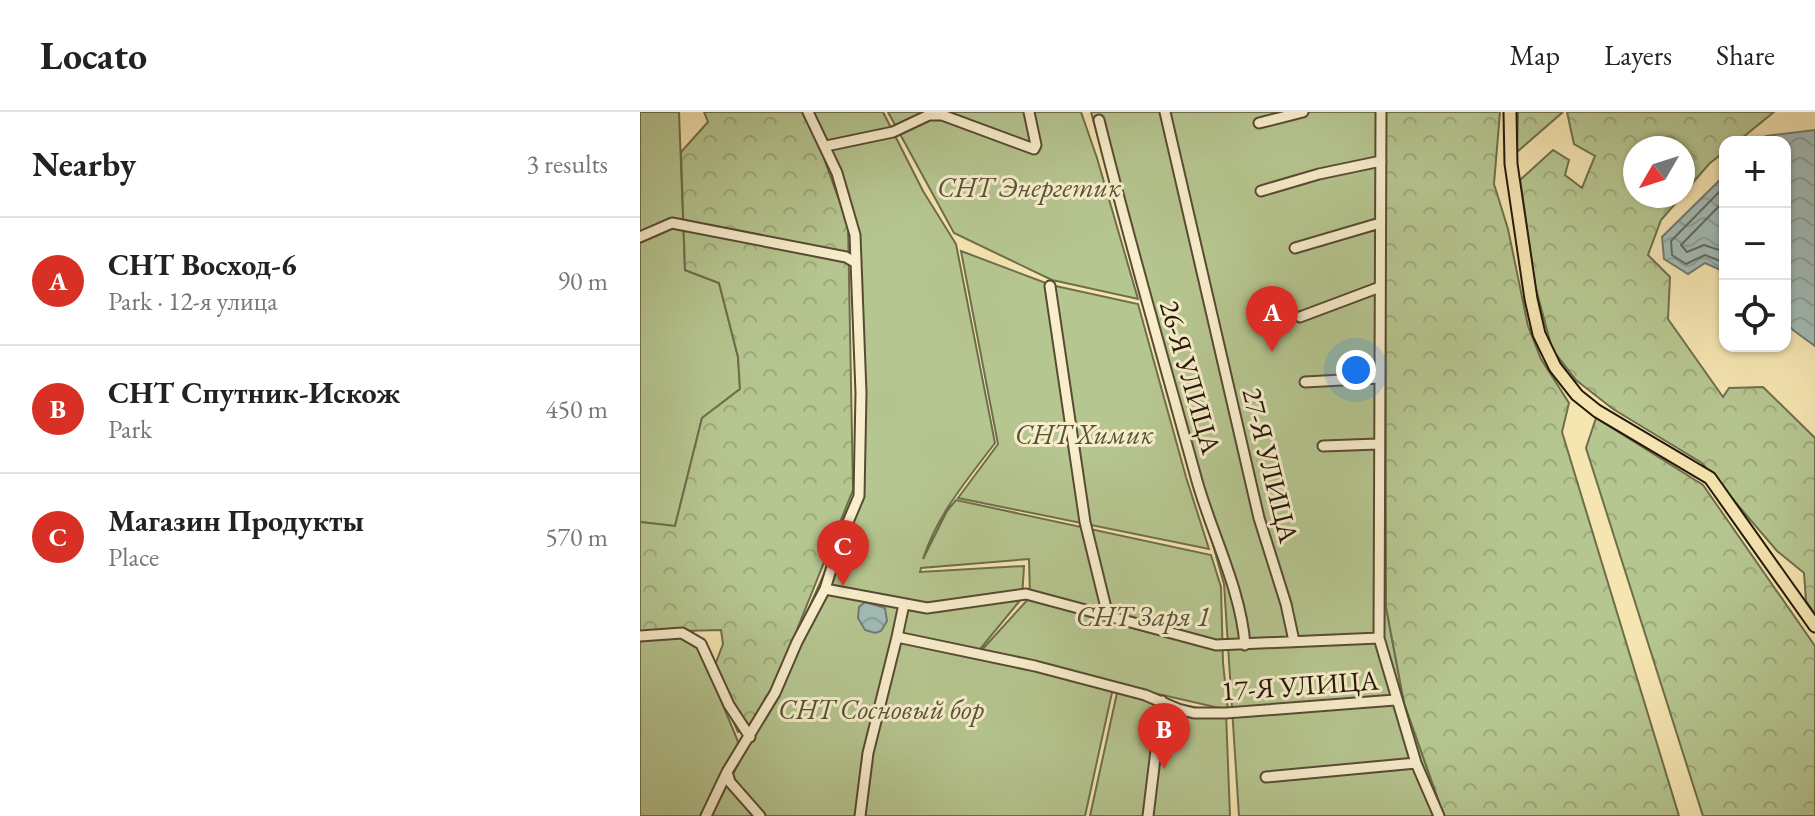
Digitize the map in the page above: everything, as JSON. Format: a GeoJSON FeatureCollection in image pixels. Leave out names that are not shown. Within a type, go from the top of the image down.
{"type":"FeatureCollection","features":[{"type":"Feature","properties":{"kind":"main road"},"geometry":{"type":"LineString","coordinates":[[1510,112],[1517,216],[1532,308],[1539,334],[1555,367],[1571,388],[1597,411],[1710,478],[1815,626]]}},
{"type":"Feature","properties":{"kind":"street"},"geometry":{"type":"LineString","coordinates":[[706,816],[727,772],[775,693],[825,589],[859,496],[861,393],[855,235],[837,173],[808,112]]}},
{"type":"Feature","properties":{"kind":"street"},"geometry":{"type":"LineString","coordinates":[[826,146],[893,132],[929,115],[942,115],[1034,149],[1036,145],[1029,112]]}},
{"type":"Feature","properties":{"kind":"street","name":"27-Я УЛИЦА"},"geometry":{"type":"LineString","coordinates":[[1165,112],[1259,518],[1286,604],[1294,641]]}},
{"type":"Feature","properties":{"kind":"street"},"geometry":{"type":"LineString","coordinates":[[1259,123],[1303,112]]}},
{"type":"Feature","properties":{"kind":"street"},"geometry":{"type":"LineString","coordinates":[[1381,112],[1379,638],[1416,763],[1439,816]]}},
{"type":"Feature","properties":{"kind":"street","name":"26-Я УЛИЦА"},"geometry":{"type":"LineString","coordinates":[[1099,120],[1142,289],[1229,579],[1245,645]]}},
{"type":"Feature","properties":{"kind":"street"},"geometry":{"type":"LineString","coordinates":[[1261,191],[1319,174],[1381,161]]}},
{"type":"Feature","properties":{"kind":"street"},"geometry":{"type":"LineString","coordinates":[[640,237],[672,223],[846,257],[856,263]]}},
{"type":"Feature","properties":{"kind":"street"},"geometry":{"type":"LineString","coordinates":[[1295,248],[1380,223]]}},
{"type":"Feature","properties":{"kind":"street"},"geometry":{"type":"LineString","coordinates":[[1050,286],[1085,522],[1108,616]]}},
{"type":"Feature","properties":{"kind":"street"},"geometry":{"type":"LineString","coordinates":[[1300,317],[1380,287]]}},
{"type":"Feature","properties":{"kind":"street"},"geometry":{"type":"LineString","coordinates":[[1305,382],[1379,378]]}},
{"type":"Feature","properties":{"kind":"street"},"geometry":{"type":"LineString","coordinates":[[1323,446],[1378,444]]}},
{"type":"Feature","properties":{"kind":"street"},"geometry":{"type":"LineString","coordinates":[[825,589],[927,608],[1026,594],[1216,645],[1379,638]]}},
{"type":"Feature","properties":{"kind":"street"},"geometry":{"type":"LineString","coordinates":[[860,816],[868,753],[904,604]]}},
{"type":"Feature","properties":{"kind":"street"},"geometry":{"type":"LineString","coordinates":[[640,636],[682,633],[701,644],[729,705],[750,737]]}},
{"type":"Feature","properties":{"kind":"street","name":"17-Я УЛИЦА"},"geometry":{"type":"LineString","coordinates":[[897,637],[1035,666],[1162,701],[1194,713],[1395,700]]}},
{"type":"Feature","properties":{"kind":"street"},"geometry":{"type":"LineString","coordinates":[[1148,816],[1162,701]]}},
{"type":"Feature","properties":{"kind":"street"},"geometry":{"type":"LineString","coordinates":[[1266,777],[1416,763]]}},
{"type":"Feature","properties":{"kind":"street"},"geometry":{"type":"LineString","coordinates":[[727,772],[730,782],[760,816]]}},
{"type":"Feature","properties":{"kind":"green space"},"geometry":{"type":"Polygon","coordinates":[[[640,112],[679,112],[685,270],[719,283],[738,357],[740,389],[702,418],[675,526],[640,522],[640,112]]]}},
{"type":"Feature","properties":{"kind":"green space"},"geometry":{"type":"Polygon","coordinates":[[[704,112],[812,112],[808,114],[848,225],[853,490],[772,692],[754,725],[738,732],[712,673],[723,644],[721,630],[640,632],[640,522],[675,526],[702,418],[740,389],[738,357],[719,283],[685,270],[681,152],[708,122],[704,112]]]}},
{"type":"Feature","properties":{"kind":"green space","name":"СНТ Сосновый бор"},"geometry":{"type":"Polygon","coordinates":[[[810,112],[883,112],[923,191],[956,244],[995,443],[945,513],[923,559],[947,511],[956,500],[1211,555],[1221,587],[1228,710],[979,653],[1030,597],[1029,559],[921,568],[920,572],[1024,566],[1022,598],[976,654],[1113,688],[1085,816],[710,816],[746,750],[858,497],[859,232],[810,112]]]}},
{"type":"Feature","properties":{"kind":"green space","name":"СНТ Энергетик"},"geometry":{"type":"Polygon","coordinates":[[[888,112],[1081,112],[1138,299],[1052,280],[954,233],[888,112]]]}},
{"type":"Feature","properties":{"kind":"green space"},"geometry":{"type":"Polygon","coordinates":[[[1091,112],[1385,112],[1386,607],[1404,703],[1444,816],[1239,816],[1224,584],[1091,112]]]}},
{"type":"Feature","properties":{"kind":"green space"},"geometry":{"type":"Polygon","coordinates":[[[1385,112],[1500,112],[1494,184],[1508,229],[1528,326],[1541,359],[1569,403],[1562,432],[1679,816],[1444,816],[1404,703],[1386,607],[1385,112]]]}},
{"type":"Feature","properties":{"kind":"green space"},"geometry":{"type":"Polygon","coordinates":[[[1518,112],[1563,112],[1517,152],[1518,112]]]}},
{"type":"Feature","properties":{"kind":"green space"},"geometry":{"type":"Polygon","coordinates":[[[1567,112],[1774,112],[1744,136],[1719,136],[1719,156],[1695,180],[1695,136],[1623,136],[1623,208],[1672,208],[1661,220],[1648,255],[1670,277],[1668,319],[1723,397],[1729,388],[1763,387],[1815,438],[1815,614],[1806,601],[1804,573],[1777,551],[1702,463],[1613,409],[1576,380],[1552,349],[1535,285],[1520,180],[1553,150],[1569,160],[1565,175],[1582,188],[1595,156],[1574,144],[1567,112]]]}},
{"type":"Feature","properties":{"kind":"green space","name":"СНТ Химик"},"geometry":{"type":"Polygon","coordinates":[[[961,251],[1051,285],[1138,304],[1209,549],[958,498],[998,444],[961,251]]]}},
{"type":"Feature","properties":{"kind":"green space"},"geometry":{"type":"Polygon","coordinates":[[[1596,418],[1703,485],[1815,646],[1815,816],[1703,816],[1586,448],[1596,418]]]}},
{"type":"Feature","properties":{"kind":"green space"},"geometry":{"type":"Polygon","coordinates":[[[692,630],[739,744],[700,816],[640,816],[640,632],[692,630]]]}},
{"type":"Feature","properties":{"kind":"green space"},"geometry":{"type":"Polygon","coordinates":[[[1117,693],[1226,713],[1230,816],[1090,816],[1117,693]]]}},
{"type":"Feature","properties":{"kind":"water"},"geometry":{"type":"Polygon","coordinates":[[[1815,130],[1815,346],[1791,328],[1791,136],[1766,136],[1815,130]]]}},
{"type":"Feature","properties":{"kind":"water"},"geometry":{"type":"Polygon","coordinates":[[[1719,181],[1719,269],[1705,263],[1688,274],[1664,259],[1662,237],[1695,208],[1719,181]]]}},
{"type":"Feature","properties":{"kind":"water"},"geometry":{"type":"Polygon","coordinates":[[[865,602],[885,608],[887,621],[881,631],[865,630],[858,618],[859,607],[865,602]]]}},
{"type":"Feature","properties":{"kind":"place","name":"СНТ Восход-6"},"geometry":{"type":"Point","coordinates":[1272,352]}},
{"type":"Feature","properties":{"kind":"place","name":"Магазин Продукты"},"geometry":{"type":"Point","coordinates":[843,586]}},
{"type":"Feature","properties":{"kind":"place","name":"СНТ Спутник-Искож"},"geometry":{"type":"Point","coordinates":[1164,769]}},
{"type":"Feature","properties":{"kind":"park label","name":"СНТ Заря 1"},"geometry":{"type":"Point","coordinates":[1143,616]}}]}
